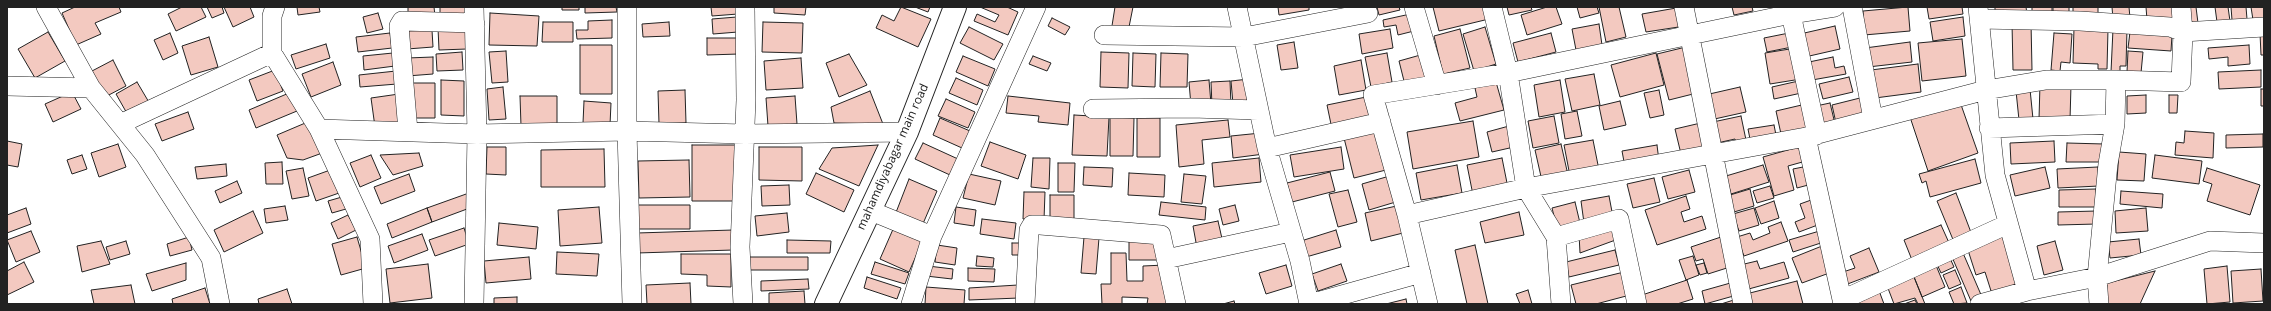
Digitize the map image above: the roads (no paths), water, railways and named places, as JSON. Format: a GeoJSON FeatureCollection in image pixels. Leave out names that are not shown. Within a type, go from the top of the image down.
{"type":"FeatureCollection","features":[{"type":"Feature","properties":{"kind":"main road","name":"mahamdiyabagar main road"},"geometry":{"type":"LineString","coordinates":[[826,304],[907,132],[955,7]]}},
{"type":"Feature","properties":{"kind":"street"},"geometry":{"type":"LineString","coordinates":[[46,7],[92,88],[145,155],[212,258],[220,304]]}},
{"type":"Feature","properties":{"kind":"street"},"geometry":{"type":"LineString","coordinates":[[276,7],[272,16],[272,53],[319,129],[370,239],[373,304]]}},
{"type":"Feature","properties":{"kind":"street"},"geometry":{"type":"LineString","coordinates":[[627,7],[627,131],[632,304]]}},
{"type":"Feature","properties":{"kind":"street"},"geometry":{"type":"LineString","coordinates":[[743,304],[740,247],[745,134],[745,7]]}},
{"type":"Feature","properties":{"kind":"street"},"geometry":{"type":"LineString","coordinates":[[912,304],[932,236],[1036,7]]}},
{"type":"Feature","properties":{"kind":"street"},"geometry":{"type":"LineString","coordinates":[[1237,7],[1267,148],[1300,260],[1310,304],[1421,273]]}},
{"type":"Feature","properties":{"kind":"street"},"geometry":{"type":"LineString","coordinates":[[1414,7],[1436,85]]}},
{"type":"Feature","properties":{"kind":"street"},"geometry":{"type":"LineString","coordinates":[[1492,7],[1508,73],[1526,188],[1556,236],[1561,304]]}},
{"type":"Feature","properties":{"kind":"street"},"geometry":{"type":"LineString","coordinates":[[1684,7],[1715,155],[1743,304]]}},
{"type":"Feature","properties":{"kind":"street"},"geometry":{"type":"LineString","coordinates":[[1428,304],[1407,215],[1373,95],[1508,73],[1690,34],[1835,7]]}},
{"type":"Feature","properties":{"kind":"street"},"geometry":{"type":"LineString","coordinates":[[1852,7],[1873,119]]}},
{"type":"Feature","properties":{"kind":"street"},"geometry":{"type":"LineString","coordinates":[[1407,215],[1526,188],[1715,155],[1812,136],[1986,90],[2046,80],[2181,82],[2183,32],[2181,7]]}},
{"type":"Feature","properties":{"kind":"street"},"geometry":{"type":"LineString","coordinates":[[1104,35],[1244,37],[1368,13]]}},
{"type":"Feature","properties":{"kind":"street"},"geometry":{"type":"LineString","coordinates":[[2027,291],[1995,175],[1978,13],[2170,27],[2183,32],[2264,27]]}},
{"type":"Feature","properties":{"kind":"street"},"geometry":{"type":"LineString","coordinates":[[1791,14],[1842,302],[2008,224]]}},
{"type":"Feature","properties":{"kind":"street"},"geometry":{"type":"LineString","coordinates":[[408,131],[399,26],[402,21],[475,15],[477,134],[474,304]]}},
{"type":"Feature","properties":{"kind":"street"},"geometry":{"type":"LineString","coordinates":[[120,124],[272,53]]}},
{"type":"Feature","properties":{"kind":"street"},"geometry":{"type":"LineString","coordinates":[[2099,304],[2097,277],[2108,164],[2115,124],[2116,80]]}},
{"type":"Feature","properties":{"kind":"street"},"geometry":{"type":"LineString","coordinates":[[7,86],[92,88]]}},
{"type":"Feature","properties":{"kind":"street"},"geometry":{"type":"LineString","coordinates":[[1093,109],[1191,108],[1258,110]]}},
{"type":"Feature","properties":{"kind":"street"},"geometry":{"type":"LineString","coordinates":[[1267,148],[1381,122]]}},
{"type":"Feature","properties":{"kind":"street"},"geometry":{"type":"LineString","coordinates":[[1989,128],[2115,124]]}},
{"type":"Feature","properties":{"kind":"street"},"geometry":{"type":"LineString","coordinates":[[319,129],[477,134],[627,131],[745,134],[907,132]]}},
{"type":"Feature","properties":{"kind":"street"},"geometry":{"type":"LineString","coordinates":[[871,210],[932,236]]}},
{"type":"Feature","properties":{"kind":"street"},"geometry":{"type":"LineString","coordinates":[[1556,236],[1619,219],[1638,304]]}},
{"type":"Feature","properties":{"kind":"street"},"geometry":{"type":"LineString","coordinates":[[1025,304],[1029,230],[1032,225],[1120,230],[1161,235],[1176,304]]}},
{"type":"Feature","properties":{"kind":"street"},"geometry":{"type":"LineString","coordinates":[[1166,259],[1291,232]]}},
{"type":"Feature","properties":{"kind":"street"},"geometry":{"type":"LineString","coordinates":[[1980,304],[2027,291],[2097,277],[2210,241],[2264,243]]}}]}
